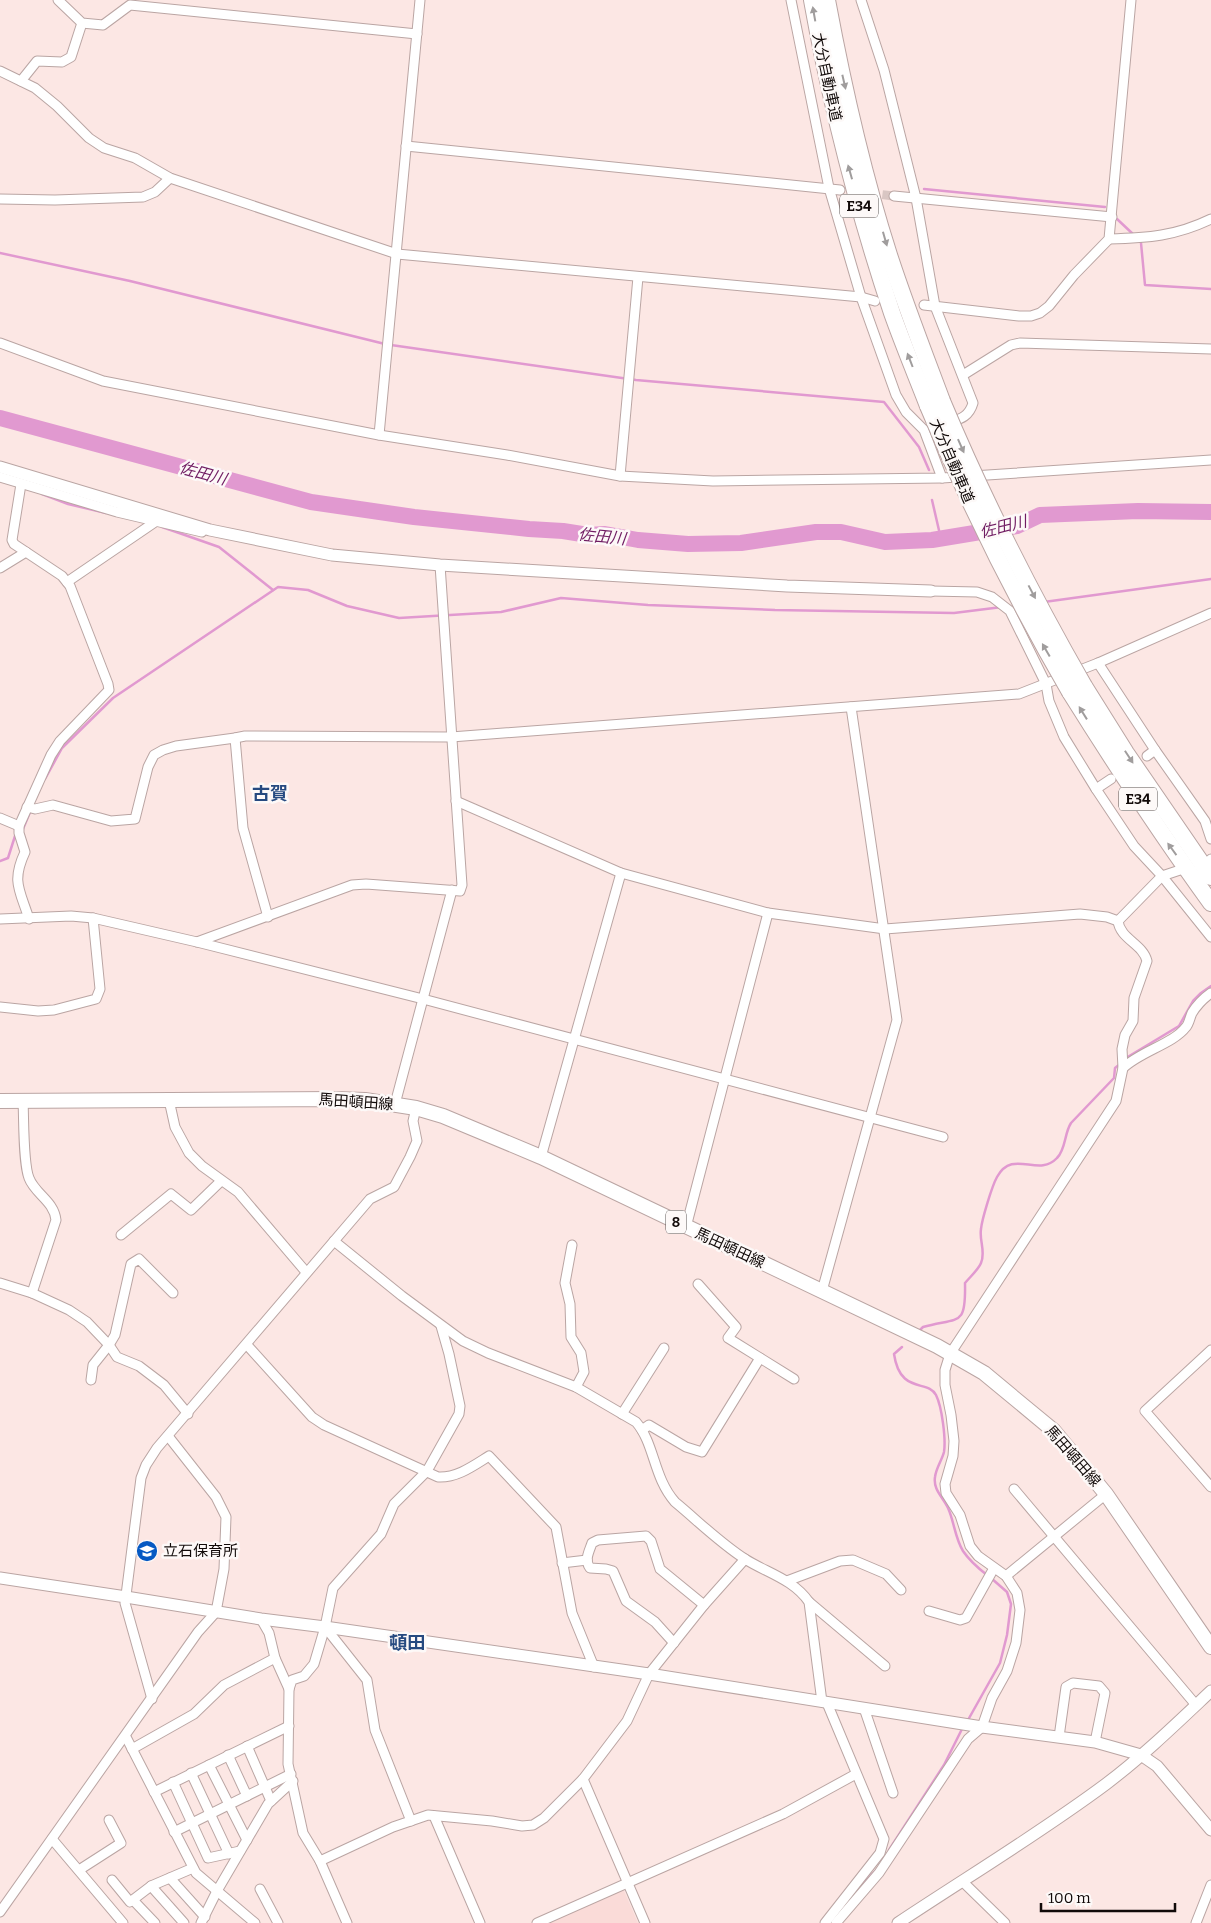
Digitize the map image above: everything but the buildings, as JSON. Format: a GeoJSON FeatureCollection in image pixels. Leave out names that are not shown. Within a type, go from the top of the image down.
{"type":"FeatureCollection","features":[{"type":"Feature","properties":{"kind":"highway","name":"大分自動車道"},"geometry":{"type":"LineString","coordinates":[[812,0],[822,58],[846,158],[893,315],[1077,689],[1140,802],[1211,903]]}},
{"type":"Feature","properties":{"kind":"highway","name":"大分自動車道"},"geometry":{"type":"LineString","coordinates":[[827,0],[837,55],[863,164],[935,403]]}},
{"type":"Feature","properties":{"kind":"highway","name":"大分自動車道"},"geometry":{"type":"LineString","coordinates":[[1077,689],[1126,753],[1211,877]]}},
{"type":"Feature","properties":{"kind":"main road","name":"馬田頓田線"},"geometry":{"type":"LineString","coordinates":[[0,1101],[365,1100],[416,1108],[443,1116],[541,1157],[822,1291],[950,1354],[984,1373],[1054,1431],[1106,1494],[1211,1647]]}},
{"type":"Feature","properties":{"kind":"street"},"geometry":{"type":"LineString","coordinates":[[58,0],[82,23],[103,25],[130,5],[417,34]]}},
{"type":"Feature","properties":{"kind":"street"},"geometry":{"type":"LineString","coordinates":[[379,435],[420,0]]}},
{"type":"Feature","properties":{"kind":"street"},"geometry":{"type":"LineString","coordinates":[[791,0],[829,188],[861,297],[896,395],[906,412],[924,430],[942,478]]}},
{"type":"Feature","properties":{"kind":"street"},"geometry":{"type":"LineString","coordinates":[[861,0],[884,70],[916,198],[935,306],[973,403],[971,410],[964,418],[924,430]]}},
{"type":"Feature","properties":{"kind":"street"},"geometry":{"type":"LineString","coordinates":[[924,305],[1032,316],[1049,306],[1074,275],[1109,239],[1131,0]]}},
{"type":"Feature","properties":{"kind":"street"},"geometry":{"type":"LineString","coordinates":[[21,81],[37,61],[62,62],[71,57],[81,26]]}},
{"type":"Feature","properties":{"kind":"street"},"geometry":{"type":"LineString","coordinates":[[0,71],[35,88],[57,106],[89,138],[104,148],[135,158],[170,178],[397,254],[861,297],[875,301]]}},
{"type":"Feature","properties":{"kind":"street"},"geometry":{"type":"LineString","coordinates":[[406,146],[840,190]]}},
{"type":"Feature","properties":{"kind":"street"},"geometry":{"type":"LineString","coordinates":[[0,199],[55,200],[143,197],[156,192],[170,178]]}},
{"type":"Feature","properties":{"kind":"street"},"geometry":{"type":"LineString","coordinates":[[894,196],[1112,217]]}},
{"type":"Feature","properties":{"kind":"street"},"geometry":{"type":"LineString","coordinates":[[1109,239],[1148,238],[1168,235],[1193,228],[1211,219]]}},
{"type":"Feature","properties":{"kind":"street"},"geometry":{"type":"LineString","coordinates":[[620,476],[638,277]]}},
{"type":"Feature","properties":{"kind":"street"},"geometry":{"type":"LineString","coordinates":[[0,343],[103,381],[379,435],[507,455],[620,476],[713,481],[942,478],[1211,460]]}},
{"type":"Feature","properties":{"kind":"street"},"geometry":{"type":"LineString","coordinates":[[963,375],[1011,345],[1020,343],[1211,349]]}},
{"type":"Feature","properties":{"kind":"street"},"geometry":{"type":"LineString","coordinates":[[0,467],[219,531],[332,555],[440,565],[787,586],[977,592],[992,597],[1010,611],[1046,684],[1049,701],[1064,737],[1096,789],[1134,846],[1162,876],[1211,937]]}},
{"type":"Feature","properties":{"kind":"street"},"geometry":{"type":"LineString","coordinates":[[0,477],[21,487],[155,522],[199,532],[219,531]]}},
{"type":"Feature","properties":{"kind":"street"},"geometry":{"type":"LineString","coordinates":[[21,487],[12,540],[14,544],[62,576],[67,582],[109,690],[60,741],[50,755],[20,826],[19,833],[25,852],[18,867],[16,879],[29,919]]}},
{"type":"Feature","properties":{"kind":"street"},"geometry":{"type":"LineString","coordinates":[[67,582],[155,522]]}},
{"type":"Feature","properties":{"kind":"street"},"geometry":{"type":"LineString","coordinates":[[0,568],[26,552]]}},
{"type":"Feature","properties":{"kind":"street"},"geometry":{"type":"LineString","coordinates":[[197,942],[352,885],[366,884],[460,891],[462,885],[440,565]]}},
{"type":"Feature","properties":{"kind":"street"},"geometry":{"type":"LineString","coordinates":[[27,807],[35,809],[53,805],[111,821],[134,819],[148,767],[154,755],[176,746],[235,738],[451,737],[1019,694],[1098,663],[1211,613]]}},
{"type":"Feature","properties":{"kind":"street"},"geometry":{"type":"LineString","coordinates":[[1098,663],[1205,822],[1211,839]]}},
{"type":"Feature","properties":{"kind":"street"},"geometry":{"type":"LineString","coordinates":[[822,1291],[897,1020],[851,707]]}},
{"type":"Feature","properties":{"kind":"street"},"geometry":{"type":"LineString","coordinates":[[235,738],[243,828],[268,917]]}},
{"type":"Feature","properties":{"kind":"street"},"geometry":{"type":"LineString","coordinates":[[1147,756],[1156,750]]}},
{"type":"Feature","properties":{"kind":"street"},"geometry":{"type":"LineString","coordinates":[[1096,789],[1111,779]]}},
{"type":"Feature","properties":{"kind":"street"},"geometry":{"type":"LineString","coordinates":[[456,801],[621,872],[768,913],[885,929],[1080,914],[1108,917],[1118,921]]}},
{"type":"Feature","properties":{"kind":"street"},"geometry":{"type":"LineString","coordinates":[[0,818],[20,826]]}},
{"type":"Feature","properties":{"kind":"street"},"geometry":{"type":"LineString","coordinates":[[1118,921],[1162,876],[1180,870]]}},
{"type":"Feature","properties":{"kind":"street"},"geometry":{"type":"LineString","coordinates":[[541,1157],[621,872]]}},
{"type":"Feature","properties":{"kind":"street"},"geometry":{"type":"LineString","coordinates":[[395,1104],[452,890]]}},
{"type":"Feature","properties":{"kind":"street"},"geometry":{"type":"LineString","coordinates":[[686,1227],[768,913]]}},
{"type":"Feature","properties":{"kind":"street"},"geometry":{"type":"LineString","coordinates":[[0,919],[72,916],[93,918],[197,942],[423,999],[943,1137]]}},
{"type":"Feature","properties":{"kind":"street"},"geometry":{"type":"LineString","coordinates":[[0,1006],[38,1011],[54,1010],[96,999],[100,989],[93,918]]}},
{"type":"Feature","properties":{"kind":"street"},"geometry":{"type":"LineString","coordinates":[[836,1923],[879,1873],[978,1726],[1007,1671],[1018,1632],[1020,1610],[1014,1586],[1006,1576],[992,1573],[970,1546],[960,1516],[946,1493],[954,1441],[945,1385],[945,1370],[950,1354],[1116,1101],[1123,1064],[1122,1049],[1125,1035],[1133,1021],[1134,998],[1147,961],[1144,954],[1121,932],[1118,921]]}},
{"type":"Feature","properties":{"kind":"street"},"geometry":{"type":"LineString","coordinates":[[1123,1064],[1174,1037],[1186,1027],[1193,1011],[1211,993]]}},
{"type":"Feature","properties":{"kind":"street"},"geometry":{"type":"LineString","coordinates":[[169,1100],[175,1126],[189,1153],[202,1166],[238,1192],[306,1272]]}},
{"type":"Feature","properties":{"kind":"street"},"geometry":{"type":"LineString","coordinates":[[23,1101],[29,1179],[55,1210],[56,1220],[32,1293]]}},
{"type":"Feature","properties":{"kind":"street"},"geometry":{"type":"LineString","coordinates":[[152,1699],[125,1603],[141,1478],[146,1465],[157,1448],[370,1199],[394,1187],[417,1141],[412,1122],[416,1108]]}},
{"type":"Feature","properties":{"kind":"street"},"geometry":{"type":"LineString","coordinates":[[121,1235],[171,1194],[191,1210],[221,1181]]}},
{"type":"Feature","properties":{"kind":"street"},"geometry":{"type":"LineString","coordinates":[[334,1241],[441,1326],[463,1341],[488,1353],[576,1387],[636,1422],[642,1430],[660,1480],[666,1492],[675,1502],[745,1559],[787,1581],[884,1666]]}},
{"type":"Feature","properties":{"kind":"street"},"geometry":{"type":"LineString","coordinates":[[572,1245],[566,1284],[570,1304],[571,1336],[581,1353],[584,1372],[576,1387]]}},
{"type":"Feature","properties":{"kind":"street"},"geometry":{"type":"LineString","coordinates":[[91,1380],[93,1365],[115,1335],[131,1264],[139,1259],[173,1293]]}},
{"type":"Feature","properties":{"kind":"street"},"geometry":{"type":"LineString","coordinates":[[0,1283],[32,1293],[69,1310],[87,1322],[109,1345],[117,1358],[139,1366],[164,1385],[188,1414]]}},
{"type":"Feature","properties":{"kind":"street"},"geometry":{"type":"LineString","coordinates":[[698,1284],[736,1327],[728,1338],[794,1379]]}},
{"type":"Feature","properties":{"kind":"street"},"geometry":{"type":"LineString","coordinates":[[289,1689],[292,1680],[304,1676],[314,1664],[325,1627],[332,1588],[381,1534],[394,1504],[427,1471],[458,1414],[460,1406],[441,1326]]}},
{"type":"Feature","properties":{"kind":"street"},"geometry":{"type":"LineString","coordinates":[[247,1345],[312,1417],[324,1425],[438,1477],[448,1478],[489,1456],[556,1527],[572,1613],[594,1667]]}},
{"type":"Feature","properties":{"kind":"street"},"geometry":{"type":"LineString","coordinates":[[622,1414],[664,1348]]}},
{"type":"Feature","properties":{"kind":"street"},"geometry":{"type":"LineString","coordinates":[[1211,1350],[1145,1411],[1211,1487]]}},
{"type":"Feature","properties":{"kind":"street"},"geometry":{"type":"LineString","coordinates":[[642,1430],[649,1425],[686,1447],[702,1452],[760,1358]]}},
{"type":"Feature","properties":{"kind":"street"},"geometry":{"type":"LineString","coordinates":[[0,1912],[198,1632],[216,1612],[224,1569],[226,1517],[216,1497],[168,1436]]}},
{"type":"Feature","properties":{"kind":"street"},"geometry":{"type":"LineString","coordinates":[[1014,1489],[1196,1705]]}},
{"type":"Feature","properties":{"kind":"street"},"geometry":{"type":"LineString","coordinates":[[1006,1576],[1106,1494]]}},
{"type":"Feature","properties":{"kind":"street"},"geometry":{"type":"LineString","coordinates":[[674,1643],[655,1622],[626,1601],[613,1571],[592,1569],[588,1566],[587,1560],[592,1543],[594,1541],[646,1536],[651,1541],[660,1569],[704,1605]]}},
{"type":"Feature","properties":{"kind":"street"},"geometry":{"type":"LineString","coordinates":[[320,1861],[393,1826],[428,1815],[522,1826],[533,1825],[544,1818],[582,1779],[627,1721],[649,1674],[704,1605],[745,1559]]}},
{"type":"Feature","properties":{"kind":"street"},"geometry":{"type":"LineString","coordinates":[[562,1563],[587,1560]]}},
{"type":"Feature","properties":{"kind":"street"},"geometry":{"type":"LineString","coordinates":[[787,1581],[840,1561],[853,1560],[886,1574],[901,1590]]}},
{"type":"Feature","properties":{"kind":"street"},"geometry":{"type":"LineString","coordinates":[[929,1611],[960,1620],[966,1618],[992,1573]]}},
{"type":"Feature","properties":{"kind":"street"},"geometry":{"type":"LineString","coordinates":[[0,1578],[261,1620],[325,1627],[649,1674],[958,1723],[1095,1742],[1141,1755],[1157,1766],[1211,1830]]}},
{"type":"Feature","properties":{"kind":"street"},"geometry":{"type":"LineString","coordinates":[[809,1602],[824,1702],[884,1835],[880,1853],[825,1923]]}},
{"type":"Feature","properties":{"kind":"street"},"geometry":{"type":"LineString","coordinates":[[261,1620],[269,1634],[275,1658],[289,1689],[288,1764],[302,1833],[320,1861],[347,1923]]}},
{"type":"Feature","properties":{"kind":"street"},"geometry":{"type":"LineString","coordinates":[[325,1627],[368,1680],[375,1730],[411,1821]]}},
{"type":"Feature","properties":{"kind":"street"},"geometry":{"type":"LineString","coordinates":[[132,1749],[194,1714],[224,1685],[275,1658]]}},
{"type":"Feature","properties":{"kind":"street"},"geometry":{"type":"LineString","coordinates":[[1059,1737],[1066,1687],[1073,1683],[1099,1686],[1105,1693],[1095,1742]]}},
{"type":"Feature","properties":{"kind":"street"},"geometry":{"type":"LineString","coordinates":[[898,1923],[1072,1808],[1141,1755],[1211,1691]]}},
{"type":"Feature","properties":{"kind":"street"},"geometry":{"type":"LineString","coordinates":[[864,1708],[893,1793]]}},
{"type":"Feature","properties":{"kind":"street"},"geometry":{"type":"LineString","coordinates":[[154,1792],[289,1726]]}},
{"type":"Feature","properties":{"kind":"street"},"geometry":{"type":"LineString","coordinates":[[126,1736],[196,1873],[255,1923]]}},
{"type":"Feature","properties":{"kind":"street"},"geometry":{"type":"LineString","coordinates":[[247,1746],[271,1801]]}},
{"type":"Feature","properties":{"kind":"street"},"geometry":{"type":"LineString","coordinates":[[228,1756],[247,1796]]}},
{"type":"Feature","properties":{"kind":"street"},"geometry":{"type":"LineString","coordinates":[[209,1765],[247,1840]]}},
{"type":"Feature","properties":{"kind":"street"},"geometry":{"type":"LineString","coordinates":[[191,1773],[229,1854]]}},
{"type":"Feature","properties":{"kind":"street"},"geometry":{"type":"LineString","coordinates":[[537,1923],[782,1814],[856,1774]]}},
{"type":"Feature","properties":{"kind":"street"},"geometry":{"type":"LineString","coordinates":[[174,1832],[265,1787],[292,1777]]}},
{"type":"Feature","properties":{"kind":"street"},"geometry":{"type":"LineString","coordinates":[[170,1878],[203,1920],[217,1891],[271,1801],[292,1777]]}},
{"type":"Feature","properties":{"kind":"street"},"geometry":{"type":"LineString","coordinates":[[582,1779],[645,1923]]}},
{"type":"Feature","properties":{"kind":"street"},"geometry":{"type":"LineString","coordinates":[[172,1782],[208,1858],[240,1852]]}},
{"type":"Feature","properties":{"kind":"street"},"geometry":{"type":"LineString","coordinates":[[434,1816],[480,1923]]}},
{"type":"Feature","properties":{"kind":"street"},"geometry":{"type":"LineString","coordinates":[[79,1870],[121,1842],[109,1820]]}},
{"type":"Feature","properties":{"kind":"street"},"geometry":{"type":"LineString","coordinates":[[52,1839],[123,1923]]}},
{"type":"Feature","properties":{"kind":"street"},"geometry":{"type":"LineString","coordinates":[[112,1880],[130,1902],[151,1886],[193,1868]]}},
{"type":"Feature","properties":{"kind":"street"},"geometry":{"type":"LineString","coordinates":[[962,1881],[1006,1923]]}},
{"type":"Feature","properties":{"kind":"street"},"geometry":{"type":"LineString","coordinates":[[1196,1923],[1211,1885]]}},
{"type":"Feature","properties":{"kind":"street"},"geometry":{"type":"LineString","coordinates":[[151,1886],[184,1923]]}},
{"type":"Feature","properties":{"kind":"street"},"geometry":{"type":"LineString","coordinates":[[260,1889],[278,1923]]}},
{"type":"Feature","properties":{"kind":"street"},"geometry":{"type":"LineString","coordinates":[[133,1900],[154,1923]]}},
{"type":"Feature","properties":{"kind":"shaded area"},"geometry":{"type":"Polygon","coordinates":[[[622,1886],[638,1923],[542,1923],[622,1886]]]}},
{"type":"Feature","properties":{"kind":"waterway"},"geometry":{"type":"LineString","coordinates":[[924,189],[1105,207]]}},
{"type":"Feature","properties":{"kind":"waterway"},"geometry":{"type":"LineString","coordinates":[[1117,219],[1134,235]]}},
{"type":"Feature","properties":{"kind":"waterway"},"geometry":{"type":"LineString","coordinates":[[1141,243],[1145,285],[1211,289]]}},
{"type":"Feature","properties":{"kind":"waterway"},"geometry":{"type":"LineString","coordinates":[[0,253],[130,281],[385,344]]}},
{"type":"Feature","properties":{"kind":"waterway"},"geometry":{"type":"LineString","coordinates":[[391,345],[636,380],[884,402],[919,447],[929,470]]}},
{"type":"Feature","properties":{"kind":"waterway","name":"佐田川"},"geometry":{"type":"LineString","coordinates":[[0,418],[311,502],[414,517],[588,535],[605,534],[638,540],[688,544],[741,543],[816,532],[841,532],[885,542],[932,540],[1017,526],[1040,515],[1138,511],[1211,512]]}},
{"type":"Feature","properties":{"kind":"waterway"},"geometry":{"type":"LineString","coordinates":[[42,494],[68,504],[106,513]]}},
{"type":"Feature","properties":{"kind":"waterway"},"geometry":{"type":"LineString","coordinates":[[932,500],[941,539]]}},
{"type":"Feature","properties":{"kind":"waterway"},"geometry":{"type":"LineString","coordinates":[[162,527],[219,547],[273,590]]}},
{"type":"Feature","properties":{"kind":"waterway"},"geometry":{"type":"LineString","coordinates":[[1044,602],[1211,579]]}},
{"type":"Feature","properties":{"kind":"waterway"},"geometry":{"type":"LineString","coordinates":[[45,779],[62,748],[113,698],[278,587],[308,590],[347,606],[399,618],[501,612],[561,598],[648,605],[775,610],[954,613],[1002,607]]}},
{"type":"Feature","properties":{"kind":"waterway"},"geometry":{"type":"LineString","coordinates":[[23,829],[30,812]]}},
{"type":"Feature","properties":{"kind":"waterway"},"geometry":{"type":"LineString","coordinates":[[0,861],[8,858],[15,836]]}},
{"type":"Feature","properties":{"kind":"waterway"},"geometry":{"type":"LineString","coordinates":[[1126,1058],[1179,1026],[1193,1001],[1211,986]]}},
{"type":"Feature","properties":{"kind":"waterway"},"geometry":{"type":"LineString","coordinates":[[920,1330],[923,1327],[953,1320],[962,1314],[965,1283],[978,1268],[982,1259],[981,1233],[985,1211],[997,1177],[1003,1169],[1010,1165],[1018,1164],[1042,1165],[1050,1163],[1057,1158],[1062,1150],[1071,1123],[1114,1078],[1115,1068],[1120,1064]]}},
{"type":"Feature","properties":{"kind":"waterway"},"geometry":{"type":"LineString","coordinates":[[902,1347],[894,1354],[897,1367],[902,1375],[908,1381],[932,1390],[940,1407],[943,1423],[944,1452],[936,1474],[935,1486],[948,1508],[963,1551],[987,1575]]}},
{"type":"Feature","properties":{"kind":"waterway"},"geometry":{"type":"LineString","coordinates":[[968,1720],[1000,1663],[1007,1635],[1011,1604],[1007,1592],[991,1578]]}},
{"type":"Feature","properties":{"kind":"waterway"},"geometry":{"type":"LineString","coordinates":[[889,1850],[944,1765],[963,1727]]}},
{"type":"Feature","properties":{"kind":"waterway"},"geometry":{"type":"LineString","coordinates":[[849,1899],[878,1868]]}},
{"type":"Feature","properties":{"kind":"tunnel"},"geometry":{"type":"LineString","coordinates":[[869,193],[894,196]]}},
{"type":"Feature","properties":{"kind":"place","name":"立石保育所"},"geometry":{"type":"Point","coordinates":[147,1551]}},
{"type":"Feature","properties":{"kind":"district","name":"古賀"},"geometry":{"type":"Point","coordinates":[270,794]}},
{"type":"Feature","properties":{"kind":"district","name":"頓田"},"geometry":{"type":"Point","coordinates":[407,1643]}}]}
